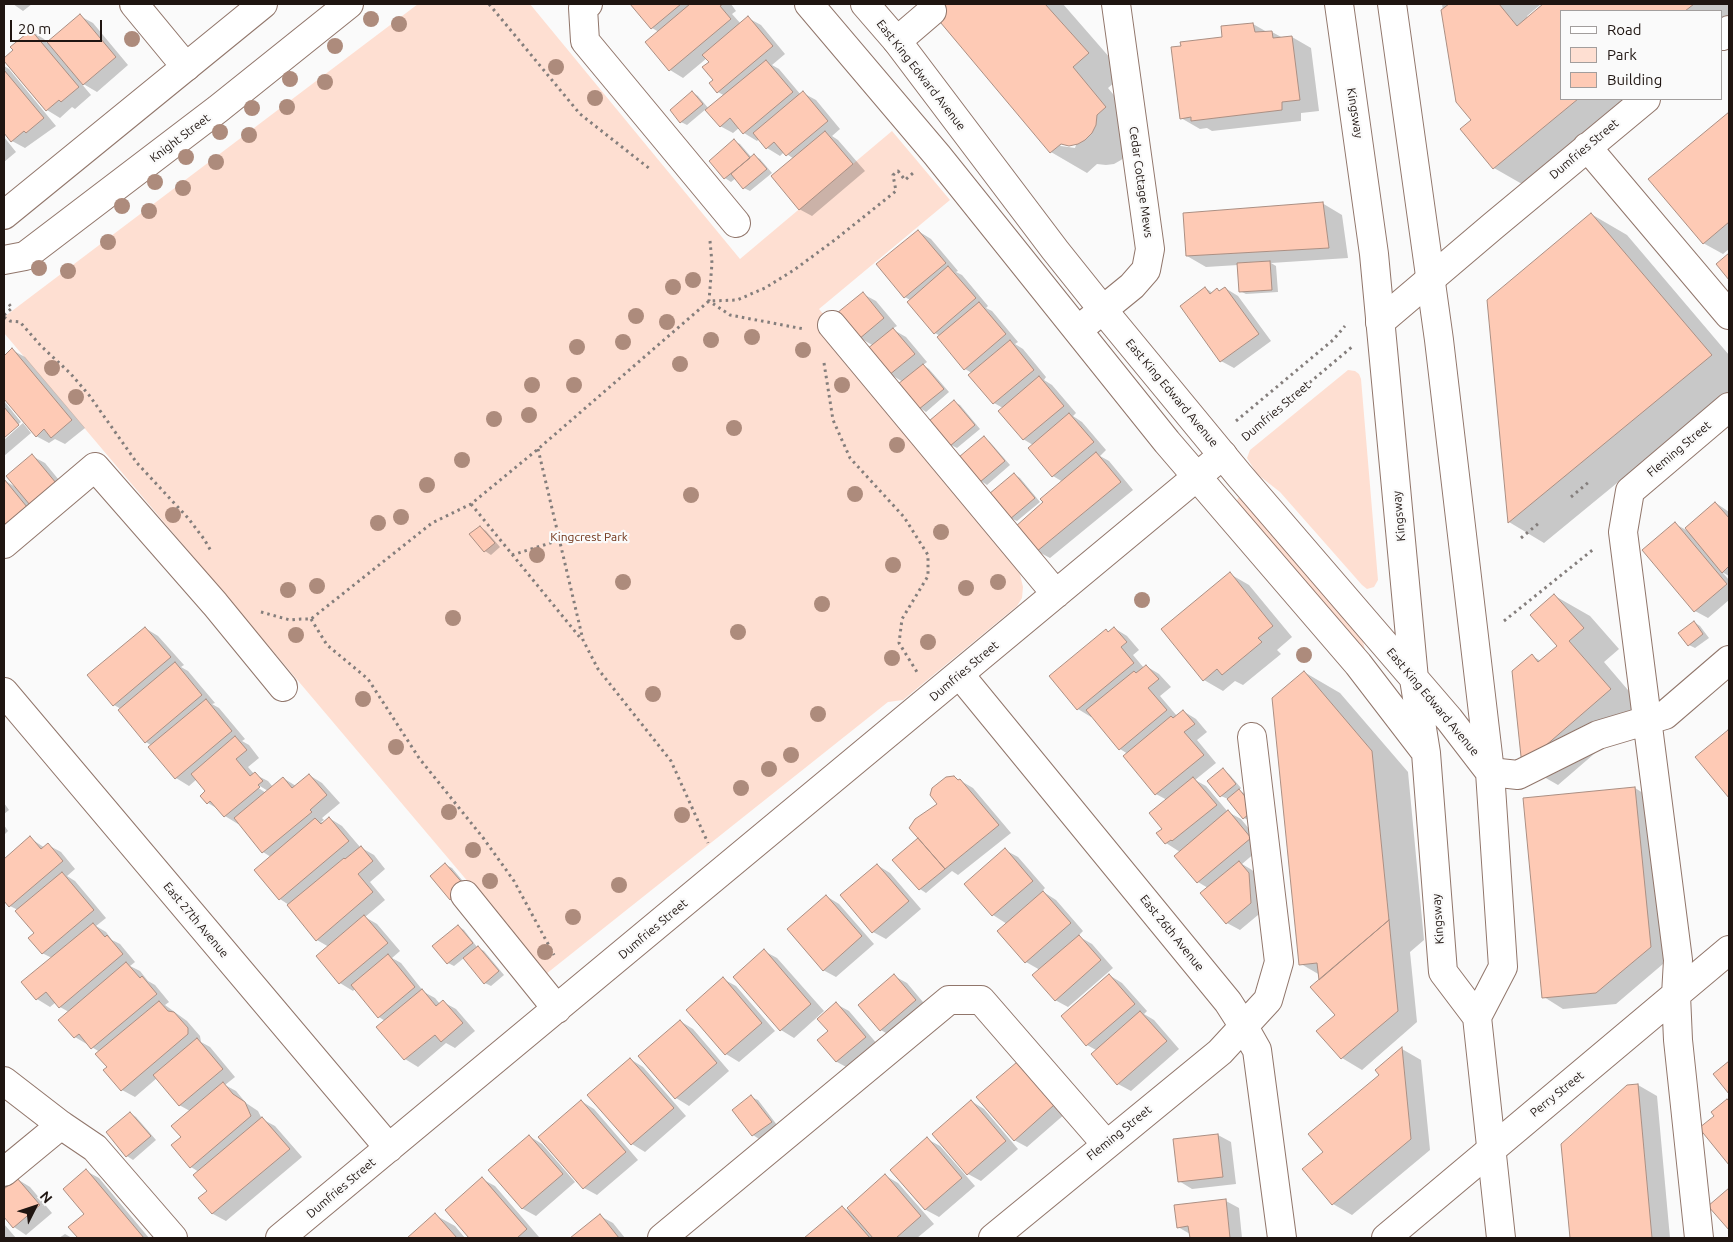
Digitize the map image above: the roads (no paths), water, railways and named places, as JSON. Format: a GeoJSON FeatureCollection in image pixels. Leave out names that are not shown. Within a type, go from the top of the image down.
{"type":"FeatureCollection","features":[{"type":"Feature","properties":{"kind":"main road"},"geometry":{"type":"LineString","coordinates":[[134,4],[186,67]]}},
{"type":"Feature","properties":{"kind":"main road"},"geometry":{"type":"LineString","coordinates":[[4,215],[263,4]]}},
{"type":"Feature","properties":{"kind":"main road","name":"Knight Street"},"geometry":{"type":"LineString","coordinates":[[4,260],[25,256],[218,109],[349,4]]}},
{"type":"Feature","properties":{"kind":"main road"},"geometry":{"type":"LineString","coordinates":[[588,4],[583,8],[586,41],[736,223]]}},
{"type":"Feature","properties":{"kind":"main road"},"geometry":{"type":"LineString","coordinates":[[809,4],[937,155],[1167,442],[1358,664],[1426,753]]}},
{"type":"Feature","properties":{"kind":"main road","name":"East King Edward Avenue"},"geometry":{"type":"LineString","coordinates":[[865,4],[1054,250],[1223,455],[1449,719],[1490,772]]}},
{"type":"Feature","properties":{"kind":"main road","name":"Cedar Cottage Mews"},"geometry":{"type":"LineString","coordinates":[[1078,330],[1132,286],[1146,270],[1150,249],[1116,4]]}},
{"type":"Feature","properties":{"kind":"main road","name":"Kingsway"},"geometry":{"type":"LineString","coordinates":[[1339,4],[1372,235],[1414,679],[1426,753],[1442,972],[1477,1018]]}},
{"type":"Feature","properties":{"kind":"main road"},"geometry":{"type":"LineString","coordinates":[[1392,4],[1431,279],[1490,772],[1503,968],[1477,1018],[1501,1238]]}},
{"type":"Feature","properties":{"kind":"main road"},"geometry":{"type":"LineString","coordinates":[[896,42],[932,11]]}},
{"type":"Feature","properties":{"kind":"main road","name":"Dumfries Street"},"geometry":{"type":"LineString","coordinates":[[1380,322],[1645,100]]}},
{"type":"Feature","properties":{"kind":"main road"},"geometry":{"type":"LineString","coordinates":[[1587,147],[1729,315]]}},
{"type":"Feature","properties":{"kind":"main road"},"geometry":{"type":"LineString","coordinates":[[822,329],[1056,594]]}},
{"type":"Feature","properties":{"kind":"main road","name":"Fleming Street"},"geometry":{"type":"LineString","coordinates":[[1646,720],[1624,532],[1630,491],[1729,407]]}},
{"type":"Feature","properties":{"kind":"main road","name":"Dumfries Street"},"geometry":{"type":"LineString","coordinates":[[280,1238],[1223,455]]}},
{"type":"Feature","properties":{"kind":"main road"},"geometry":{"type":"LineString","coordinates":[[4,544],[96,467],[283,687]]}},
{"type":"Feature","properties":{"kind":"main road"},"geometry":{"type":"LineString","coordinates":[[1490,772],[1518,775],[1598,735],[1665,715],[1729,660]]}},
{"type":"Feature","properties":{"kind":"main road","name":"East 26th Avenue"},"geometry":{"type":"LineString","coordinates":[[960,675],[1222,994],[1244,1027],[1257,1050],[1282,1238]]}},
{"type":"Feature","properties":{"kind":"main road","name":"East 27th Avenue"},"geometry":{"type":"LineString","coordinates":[[4,692],[389,1148]]}},
{"type":"Feature","properties":{"kind":"main road"},"geometry":{"type":"LineString","coordinates":[[1646,720],[1678,960],[1676,995],[1678,1040],[1699,1238]]}},
{"type":"Feature","properties":{"kind":"main road","name":"Fleming Street"},"geometry":{"type":"LineString","coordinates":[[994,1238],[1220,1052],[1268,1000],[1279,962],[1252,737]]}},
{"type":"Feature","properties":{"kind":"main road"},"geometry":{"type":"LineString","coordinates":[[464,895],[557,1009]]}},
{"type":"Feature","properties":{"kind":"main road","name":"Perry Street"},"geometry":{"type":"LineString","coordinates":[[1386,1238],[1729,950]]}},
{"type":"Feature","properties":{"kind":"main road"},"geometry":{"type":"LineString","coordinates":[[662,1238],[950,1000],[981,1000],[1106,1144]]}},
{"type":"Feature","properties":{"kind":"main road"},"geometry":{"type":"LineString","coordinates":[[4,1081],[61,1125],[95,1148],[173,1238]]}},
{"type":"Feature","properties":{"kind":"main road"},"geometry":{"type":"LineString","coordinates":[[4,1172],[61,1125]]}},
{"type":"Feature","properties":{"kind":"park label","name":"Kingcrest Park"},"geometry":{"type":"Point","coordinates":[589,537]}}]}
